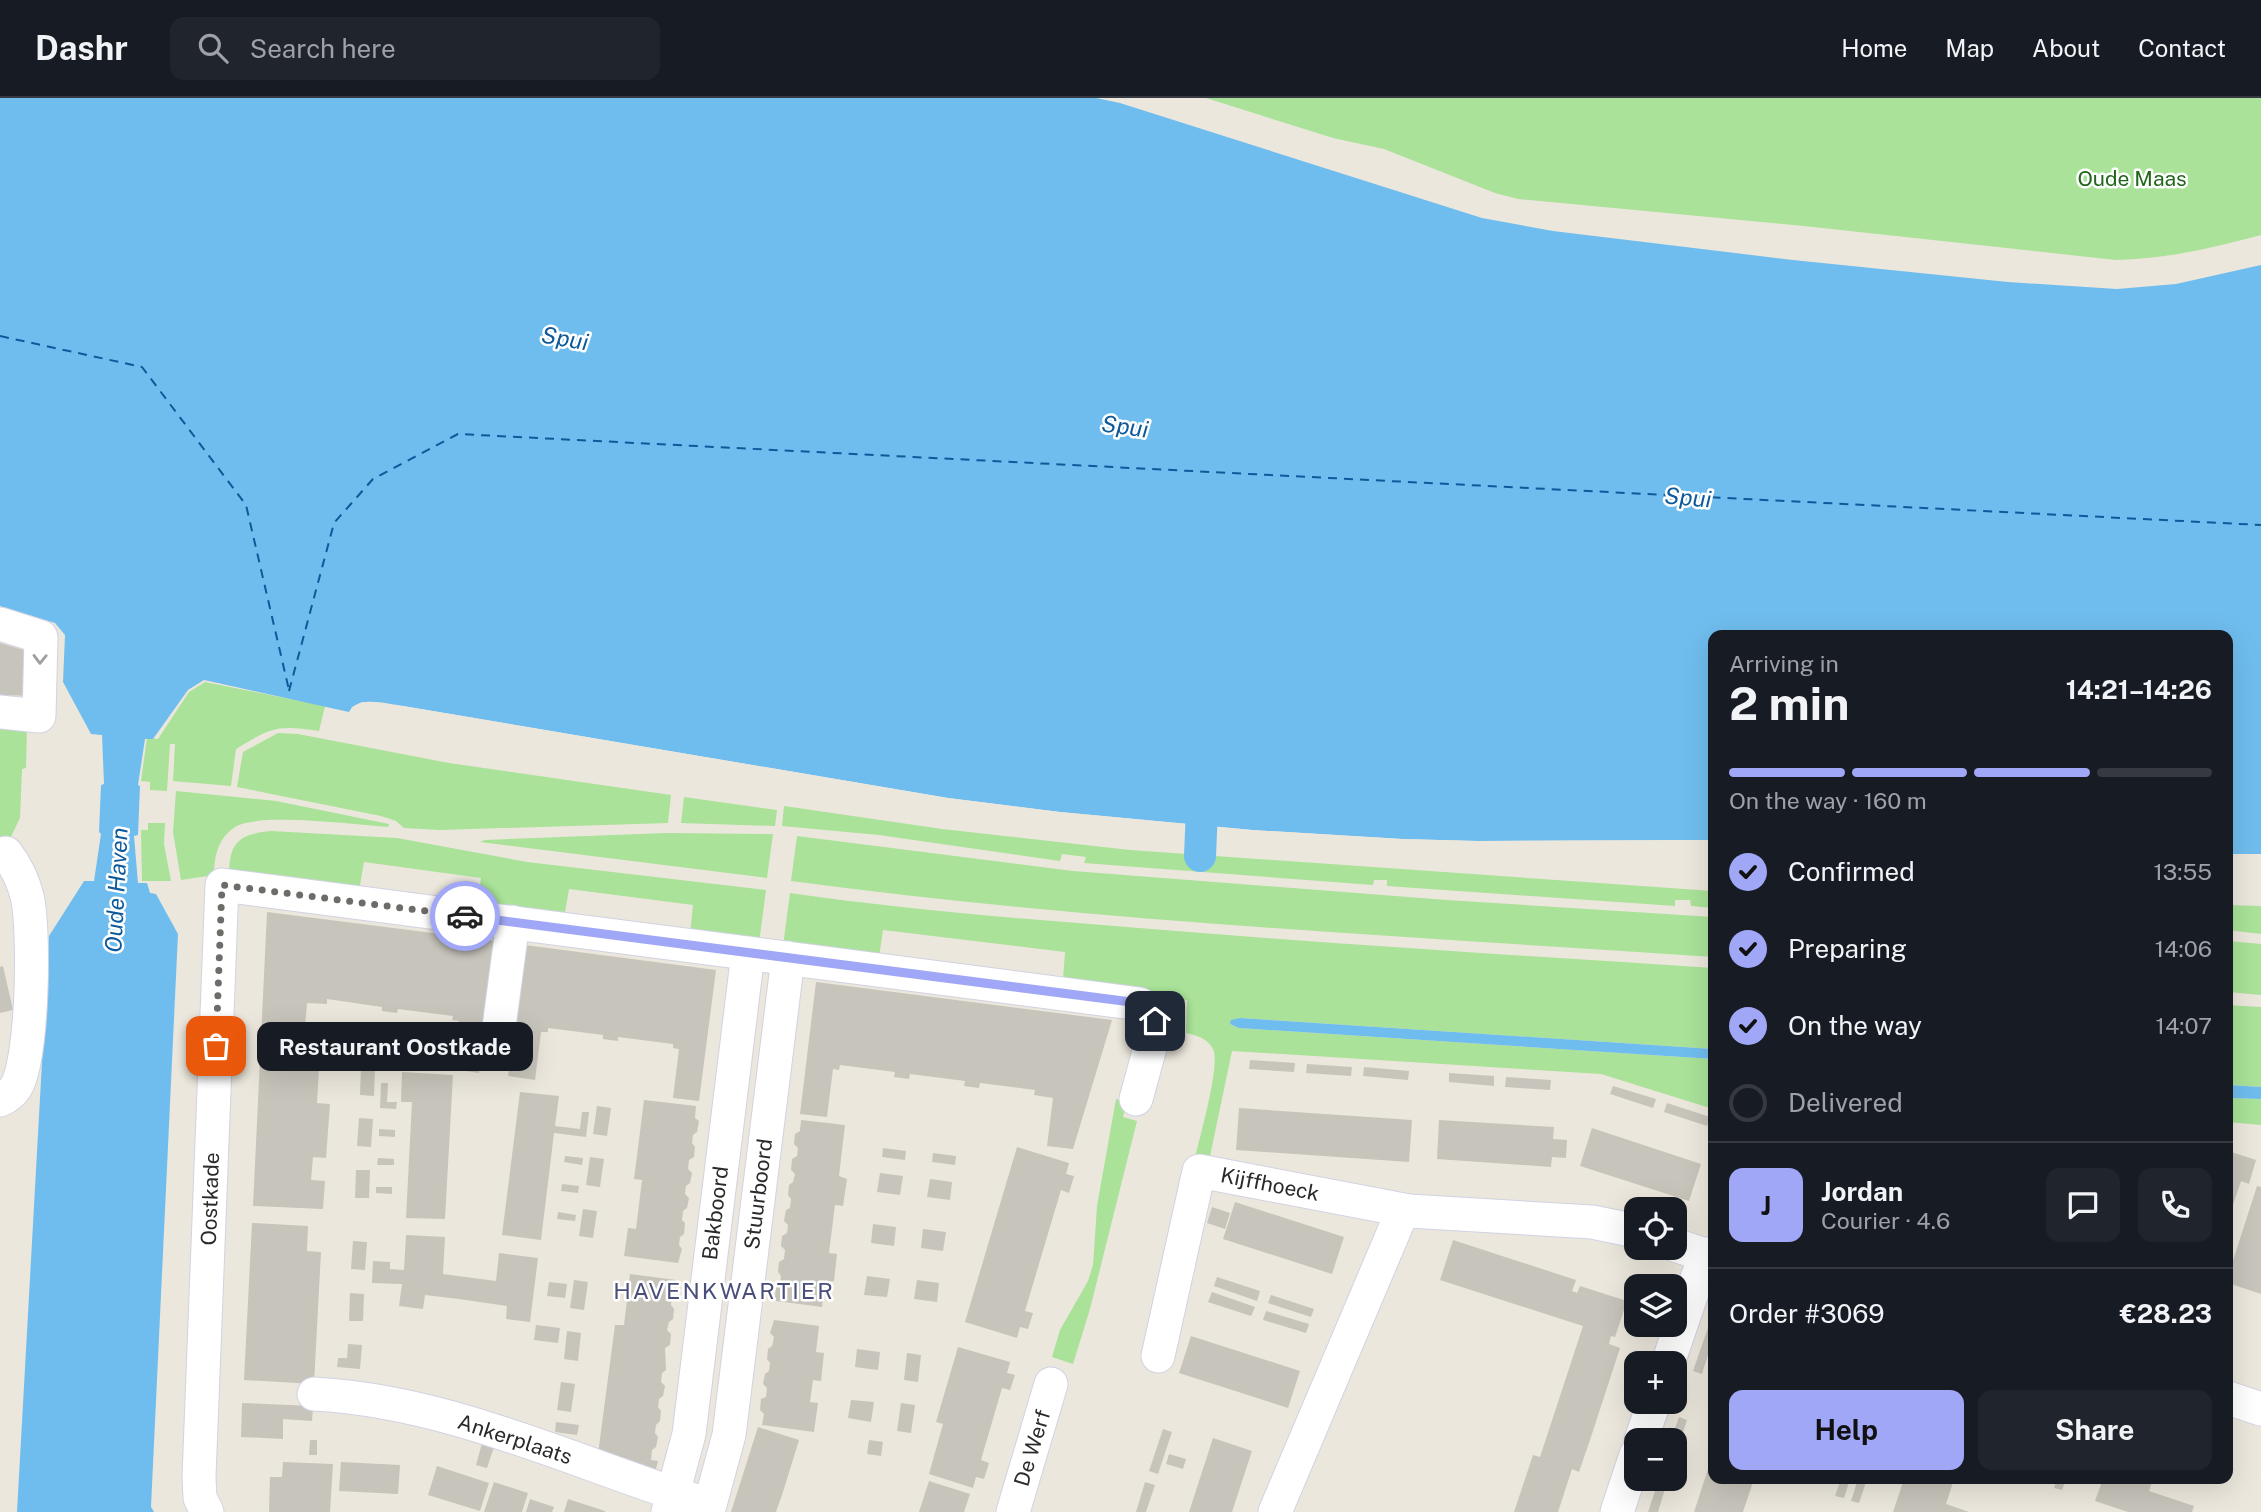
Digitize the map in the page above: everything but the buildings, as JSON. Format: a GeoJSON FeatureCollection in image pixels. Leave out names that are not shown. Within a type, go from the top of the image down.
{"type":"FeatureCollection","features":[{"type":"Feature","properties":{"kind":"street"},"geometry":{"type":"LineString","coordinates":[[0,624],[41,637],[39,716],[16,713]]}},
{"type":"Feature","properties":{"kind":"street"},"geometry":{"type":"LineString","coordinates":[[0,1100],[17,1087],[23,1070],[32,934],[28,898],[22,879],[6,853]]}},
{"type":"Feature","properties":{"kind":"street","name":"Oostkade"},"geometry":{"type":"LineString","coordinates":[[207,1512],[201,1498],[199,1477],[222,885],[513,922]]}},
{"type":"Feature","properties":{"kind":"street"},"geometry":{"type":"LineString","coordinates":[[498,1042],[513,922],[1139,1003],[1146,1006],[1154,1016],[1155,1032],[1136,1099]]}},
{"type":"Feature","properties":{"kind":"street","name":"Bakboord"},"geometry":{"type":"LineString","coordinates":[[671,1503],[689,1434],[748,953]]}},
{"type":"Feature","properties":{"kind":"street","name":"Stuurboord"},"geometry":{"type":"LineString","coordinates":[[709,1509],[729,1435],[788,958]]}},
{"type":"Feature","properties":{"kind":"street"},"geometry":{"type":"LineString","coordinates":[[733,1074],[772,1079]]}},
{"type":"Feature","properties":{"kind":"street","name":"Kijffhoeck"},"geometry":{"type":"LineString","coordinates":[[1158,1356],[1199,1171],[1403,1210],[1592,1222],[1624,1229]]}},
{"type":"Feature","properties":{"kind":"street"},"geometry":{"type":"LineString","coordinates":[[1276,1512],[1403,1210]]}},
{"type":"Feature","properties":{"kind":"street"},"geometry":{"type":"LineString","coordinates":[[1671,1351],[1698,1251]]}},
{"type":"Feature","properties":{"kind":"street"},"geometry":{"type":"LineString","coordinates":[[704,1300],[744,1305]]}},
{"type":"Feature","properties":{"kind":"street","name":"De Werf"},"geometry":{"type":"LineString","coordinates":[[1013,1512],[1051,1384]]}},
{"type":"Feature","properties":{"kind":"street","name":"Ankerplaats"},"geometry":{"type":"LineString","coordinates":[[314,1394],[379,1400],[437,1414],[553,1450],[671,1503],[709,1509]]}},
{"type":"Feature","properties":{"kind":"street"},"geometry":{"type":"LineString","coordinates":[[2233,1400],[2261,1409]]}},
{"type":"Feature","properties":{"kind":"street"},"geometry":{"type":"LineString","coordinates":[[1617,1512],[1624,1491]]}},
{"type":"Feature","properties":{"kind":"green space","name":"Oude Maas"},"geometry":{"type":"Polygon","coordinates":[[[1206,98],[2261,98],[2261,235],[2189,252],[2116,260],[1804,226],[1518,199],[1495,193],[1384,149],[1333,138],[1206,98]]]}},
{"type":"Feature","properties":{"kind":"green space"},"geometry":{"type":"Polygon","coordinates":[[[205,682],[325,706],[319,731],[284,728],[267,732],[236,749],[231,786],[173,781],[175,744],[170,744],[167,791],[150,790],[150,782],[141,781],[147,738],[158,739],[189,692],[205,682]]]}},
{"type":"Feature","properties":{"kind":"green space"},"geometry":{"type":"Polygon","coordinates":[[[0,727],[27,728],[26,768],[22,769],[20,818],[7,845],[0,840],[0,727]]]}},
{"type":"Feature","properties":{"kind":"green space"},"geometry":{"type":"Polygon","coordinates":[[[278,733],[298,734],[449,763],[671,795],[668,823],[440,830],[404,828],[396,821],[381,816],[237,787],[243,752],[278,733]]]}},
{"type":"Feature","properties":{"kind":"green space"},"geometry":{"type":"Polygon","coordinates":[[[176,791],[276,801],[389,824],[388,827],[285,820],[247,823],[229,831],[221,842],[216,855],[214,875],[181,880],[173,832],[176,791]]]}},
{"type":"Feature","properties":{"kind":"green space"},"geometry":{"type":"Polygon","coordinates":[[[684,797],[777,810],[775,826],[681,823],[684,797]]]}},
{"type":"Feature","properties":{"kind":"green space"},"geometry":{"type":"Polygon","coordinates":[[[784,806],[942,829],[1130,850],[1708,891],[1708,908],[1691,906],[1690,900],[1675,900],[1675,906],[1387,886],[1387,880],[1374,880],[1373,885],[1084,863],[1086,857],[1062,854],[1060,861],[879,835],[782,826],[784,806]]]}},
{"type":"Feature","properties":{"kind":"green space"},"geometry":{"type":"Polygon","coordinates":[[[148,823],[165,823],[164,844],[171,881],[142,881],[141,830],[148,830],[148,823]]]}},
{"type":"Feature","properties":{"kind":"green space"},"geometry":{"type":"Polygon","coordinates":[[[260,832],[397,838],[527,862],[766,890],[759,943],[690,934],[693,905],[569,889],[564,918],[477,906],[481,878],[364,862],[359,891],[229,876],[231,855],[238,842],[260,832]]]}},
{"type":"Feature","properties":{"kind":"green space"},"geometry":{"type":"Polygon","coordinates":[[[666,833],[773,834],[767,878],[480,842],[485,840],[666,833]]]}},
{"type":"Feature","properties":{"kind":"green space"},"geometry":{"type":"Polygon","coordinates":[[[797,836],[1073,871],[1708,917],[1708,957],[1136,918],[791,881],[797,836]]]}},
{"type":"Feature","properties":{"kind":"green space"},"geometry":{"type":"Polygon","coordinates":[[[790,893],[1070,923],[1708,968],[1708,1049],[1240,1018],[1230,1024],[1239,1028],[1708,1059],[1708,1107],[1601,1074],[1232,1051],[1209,1161],[1195,1158],[1212,1085],[1215,1057],[1208,1042],[1186,1033],[1187,1000],[1168,1002],[1155,993],[1063,980],[1065,952],[883,930],[879,957],[783,946],[790,893]]]}},
{"type":"Feature","properties":{"kind":"green space"},"geometry":{"type":"Polygon","coordinates":[[[2233,905],[2261,906],[2261,934],[2233,931],[2233,905]]]}},
{"type":"Feature","properties":{"kind":"green space"},"geometry":{"type":"Polygon","coordinates":[[[2233,941],[2261,944],[2261,995],[2233,992],[2233,941]]]}},
{"type":"Feature","properties":{"kind":"green space"},"geometry":{"type":"Polygon","coordinates":[[[2233,1005],[2261,1007],[2261,1087],[2233,1085],[2233,1005]]]}},
{"type":"Feature","properties":{"kind":"green space"},"geometry":{"type":"Polygon","coordinates":[[[2233,1098],[2261,1099],[2261,1125],[2233,1122],[2233,1098]]]}},
{"type":"Feature","properties":{"kind":"green space"},"geometry":{"type":"Polygon","coordinates":[[[1116,1099],[1127,1101],[1123,1117],[1137,1121],[1090,1309],[1073,1364],[1052,1357],[1060,1330],[1088,1281],[1093,1265],[1097,1206],[1116,1099]]]}},
{"type":"Feature","properties":{"kind":"water"},"geometry":{"type":"Polygon","coordinates":[[[0,98],[1096,98],[1120,103],[1482,218],[1553,231],[1793,260],[2008,282],[2117,289],[2176,284],[2261,265],[2261,854],[2233,854],[2233,630],[1708,630],[1708,840],[1402,839],[1252,830],[1060,812],[948,798],[381,703],[366,702],[353,707],[349,712],[204,680],[188,690],[153,739],[145,739],[138,785],[138,835],[134,836],[138,883],[147,883],[150,893],[156,894],[178,934],[151,1507],[154,1512],[17,1512],[49,936],[84,881],[94,881],[101,834],[101,785],[104,784],[102,735],[91,734],[63,682],[65,635],[55,623],[0,606],[0,98]]]}},
{"type":"Feature","properties":{"kind":"water"},"geometry":{"type":"Polygon","coordinates":[[[1240,1018],[1708,1049],[1708,1059],[1239,1028],[1230,1024],[1231,1020],[1240,1018]]]}},
{"type":"Feature","properties":{"kind":"water"},"geometry":{"type":"Polygon","coordinates":[[[2233,1085],[2261,1087],[2261,1099],[2233,1098],[2233,1085]]]}},
{"type":"Feature","properties":{"kind":"pier"},"geometry":{"type":"Polygon","coordinates":[[[362,702],[403,706],[948,798],[1060,812],[1252,830],[1402,839],[1708,840],[1708,844],[1402,843],[1252,833],[1059,815],[948,801],[403,710],[362,706],[349,715],[352,707],[362,702]]]}},
{"type":"Feature","properties":{"kind":"waterway"},"geometry":{"type":"LineString","coordinates":[[1200,856],[1203,784]]}},
{"type":"Feature","properties":{"kind":"ferry route"},"geometry":{"type":"LineString","coordinates":[[0,336],[142,367],[246,505],[289,690]]}},
{"type":"Feature","properties":{"kind":"ferry route"},"geometry":{"type":"LineString","coordinates":[[289,691],[334,523],[373,479],[458,434],[2261,525]]}},
{"type":"Feature","properties":{"kind":"way so far"},"geometry":{"type":"LineString","coordinates":[[216,1046],[222,885],[465,916]]}},
{"type":"Feature","properties":{"kind":"place","name":"Restaurant Oostkade"},"geometry":{"type":"Point","coordinates":[216,1046]}},
{"type":"Feature","properties":{"kind":"district","name":"HAVENKWARTIER"},"geometry":{"type":"Point","coordinates":[724,1290]}},
{"type":"Feature","properties":{"kind":"route"},"geometry":{"type":"LineString","coordinates":[[465,916],[1139,1003],[1146,1006],[1155,1021]]}},
{"type":"Feature","properties":{"kind":"water label","name":"Spui"},"geometry":{"type":"Point","coordinates":[565,338]}},
{"type":"Feature","properties":{"kind":"water label","name":"Spui"},"geometry":{"type":"Point","coordinates":[1125,426]}},
{"type":"Feature","properties":{"kind":"water label","name":"Spui"},"geometry":{"type":"Point","coordinates":[1688,497]}},
{"type":"Feature","properties":{"kind":"water label","name":"Oude Haven"},"geometry":{"type":"Point","coordinates":[116,890]}}]}
